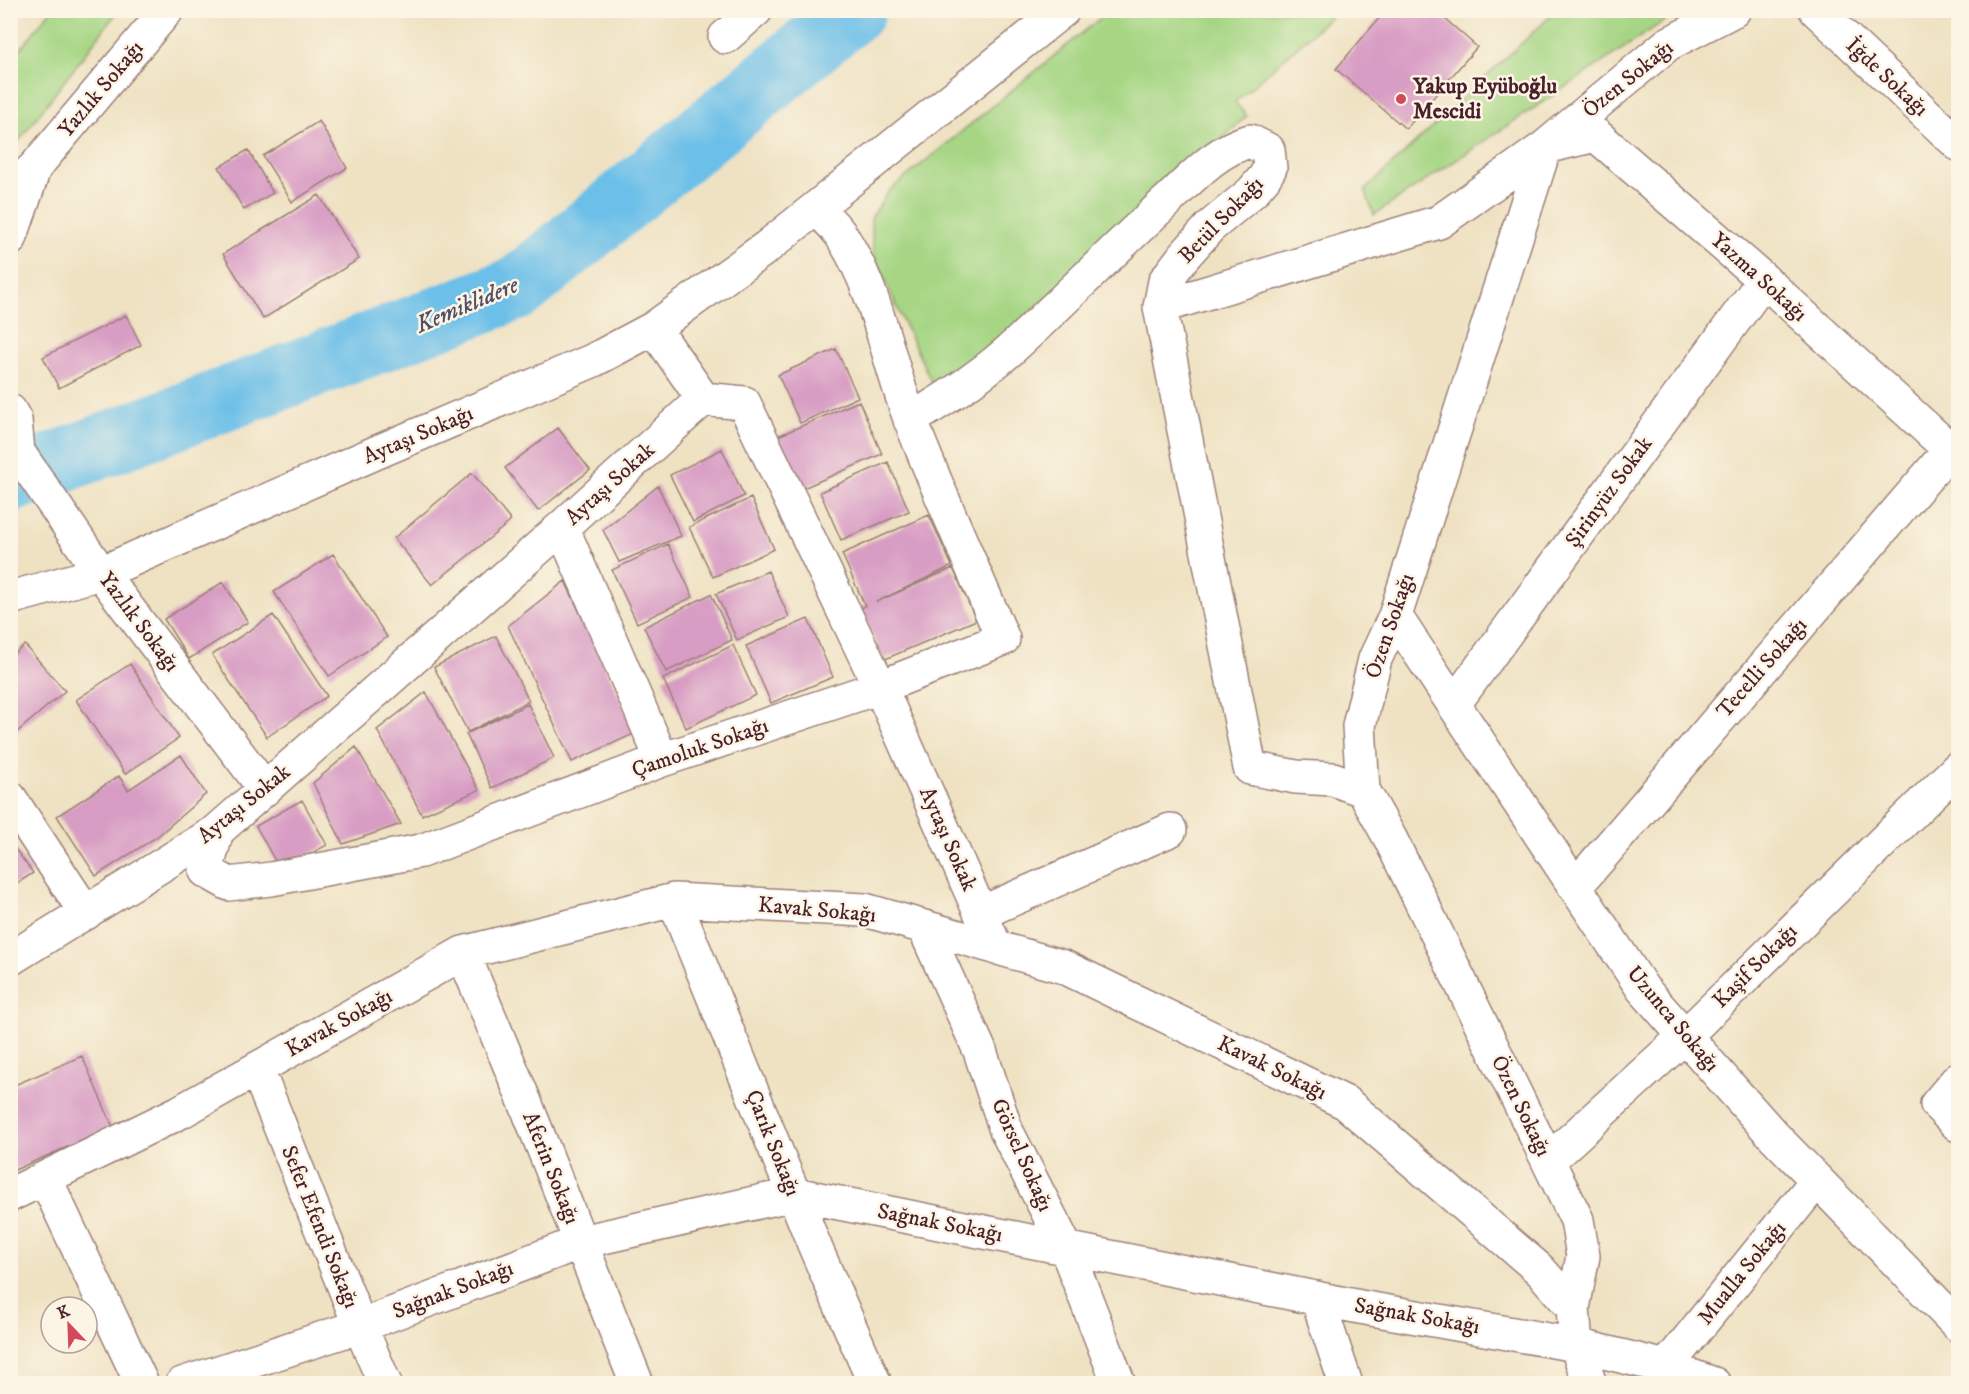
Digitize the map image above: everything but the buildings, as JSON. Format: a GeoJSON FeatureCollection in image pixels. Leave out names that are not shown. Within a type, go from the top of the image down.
{"type":"FeatureCollection","features":[{"type":"Feature","properties":{"kind":"street","name":"Yazlık Sokağı"},"geometry":{"type":"LineString","coordinates":[[10,190],[35,167],[167,10]]}},
{"type":"Feature","properties":{"kind":"street"},"geometry":{"type":"LineString","coordinates":[[725,37],[756,10]]}},
{"type":"Feature","properties":{"kind":"street","name":"Aytaşı Sokağı"},"geometry":{"type":"LineString","coordinates":[[10,598],[101,573],[594,360],[654,328],[767,247],[1063,10]]}},
{"type":"Feature","properties":{"kind":"street","name":"Özen Sokağı"},"geometry":{"type":"LineString","coordinates":[[1573,1308],[1583,1256],[1577,1220],[1390,838],[1363,790],[1359,726],[1375,659],[1395,616],[1545,147],[1668,44],[1734,10]]}},
{"type":"Feature","properties":{"kind":"street","name":"İğde Sokağı"},"geometry":{"type":"LineString","coordinates":[[1816,10],[1959,144]]}},
{"type":"Feature","properties":{"kind":"street","name":"Yazma Sokağı"},"geometry":{"type":"LineString","coordinates":[[1545,147],[1596,135],[1764,280],[1954,453]]}},
{"type":"Feature","properties":{"kind":"street","name":"Betül Sokağı"},"geometry":{"type":"LineString","coordinates":[[910,420],[960,390],[1019,342],[1132,233],[1208,164],[1236,145],[1250,141],[1268,150],[1270,168],[1264,178],[1252,192],[1210,227],[1184,256],[1165,282],[1160,307],[1250,768],[1296,777],[1333,779],[1363,790]]}},
{"type":"Feature","properties":{"kind":"street"},"geometry":{"type":"LineString","coordinates":[[1160,307],[1439,222],[1545,147]]}},
{"type":"Feature","properties":{"kind":"street","name":"Yazlık Sokağı"},"geometry":{"type":"LineString","coordinates":[[10,239],[35,167]]}},
{"type":"Feature","properties":{"kind":"street"},"geometry":{"type":"LineString","coordinates":[[816,208],[839,232],[863,276],[878,313],[910,420]]}},
{"type":"Feature","properties":{"kind":"street","name":"Şirinyüz Sokak"},"geometry":{"type":"LineString","coordinates":[[1454,704],[1764,280]]}},
{"type":"Feature","properties":{"kind":"street"},"geometry":{"type":"LineString","coordinates":[[654,328],[703,399]]}},
{"type":"Feature","properties":{"kind":"street","name":"Aytaşı Sokak"},"geometry":{"type":"LineString","coordinates":[[10,959],[217,831],[562,527],[703,399],[744,403],[880,687],[996,948]]}},
{"type":"Feature","properties":{"kind":"street","name":"Yazlık Sokağı"},"geometry":{"type":"LineString","coordinates":[[10,411],[15,420],[14,450],[101,573],[265,789]]}},
{"type":"Feature","properties":{"kind":"street","name":"Çamoluk Sokağı"},"geometry":{"type":"LineString","coordinates":[[217,831],[206,871],[229,884],[271,879],[421,851],[663,760],[880,687],[1003,639],[910,420]]}},
{"type":"Feature","properties":{"kind":"street","name":"Tecelli Sokağı"},"geometry":{"type":"LineString","coordinates":[[1575,887],[1954,453]]}},
{"type":"Feature","properties":{"kind":"street"},"geometry":{"type":"LineString","coordinates":[[562,527],[663,760]]}},
{"type":"Feature","properties":{"kind":"street","name":"Uzunca Sokağı"},"geometry":{"type":"LineString","coordinates":[[1395,616],[1643,989],[1772,1134],[1959,1325]]}},
{"type":"Feature","properties":{"kind":"street","name":"Kaşif Sokağı"},"geometry":{"type":"LineString","coordinates":[[1548,1161],[1684,1036],[1959,768]]}},
{"type":"Feature","properties":{"kind":"street"},"geometry":{"type":"LineString","coordinates":[[10,798],[86,913]]}},
{"type":"Feature","properties":{"kind":"street"},"geometry":{"type":"LineString","coordinates":[[981,913],[1170,830]]}},
{"type":"Feature","properties":{"kind":"street","name":"Kavak Sokağı"},"geometry":{"type":"LineString","coordinates":[[10,1195],[180,1112],[463,953],[674,900],[865,910],[1064,967],[1346,1103],[1540,1270],[1573,1308]]}},
{"type":"Feature","properties":{"kind":"street","name":"Çarık Sokağı"},"geometry":{"type":"LineString","coordinates":[[674,900],[794,1194],[875,1383]]}},
{"type":"Feature","properties":{"kind":"street","name":"Görsel Sokağı"},"geometry":{"type":"LineString","coordinates":[[924,927],[980,1051],[1006,1130],[1066,1248],[1119,1383]]}},
{"type":"Feature","properties":{"kind":"street","name":"Aferin Sokağı"},"geometry":{"type":"LineString","coordinates":[[463,953],[637,1383]]}},
{"type":"Feature","properties":{"kind":"street","name":"Sefer Efendi Sokağı"},"geometry":{"type":"LineString","coordinates":[[257,1070],[385,1383]]}},
{"type":"Feature","properties":{"kind":"street"},"geometry":{"type":"LineString","coordinates":[[1959,1079],[1937,1104],[1959,1125]]}},
{"type":"Feature","properties":{"kind":"street"},"geometry":{"type":"LineString","coordinates":[[45,1178],[142,1383]]}},
{"type":"Feature","properties":{"kind":"street","name":"Mualla Sokağı"},"geometry":{"type":"LineString","coordinates":[[1666,1366],[1817,1180]]}},
{"type":"Feature","properties":{"kind":"street","name":"Sağnak Sokağı"},"geometry":{"type":"LineString","coordinates":[[182,1383],[360,1326],[580,1242],[794,1194],[1317,1298],[1576,1345],[1666,1366],[1714,1383]]}},
{"type":"Feature","properties":{"kind":"street"},"geometry":{"type":"LineString","coordinates":[[1317,1298],[1346,1383]]}},
{"type":"Feature","properties":{"kind":"street"},"geometry":{"type":"LineString","coordinates":[[1573,1308],[1576,1345],[1590,1383]]}},
{"type":"Feature","properties":{"kind":"green space"},"geometry":{"type":"Polygon","coordinates":[[[51,10],[118,11],[11,151],[11,61],[51,10]]]}},
{"type":"Feature","properties":{"kind":"green space"},"geometry":{"type":"Polygon","coordinates":[[[1109,11],[1337,11],[1235,102],[1247,116],[938,396],[873,251],[871,218],[889,191],[1109,11]]]}},
{"type":"Feature","properties":{"kind":"green space"},"geometry":{"type":"Polygon","coordinates":[[[1556,11],[1679,11],[1374,215],[1365,190],[1556,11]]]}},
{"type":"Feature","properties":{"kind":"waterway","name":"Kemiklidere"},"geometry":{"type":"LineString","coordinates":[[10,481],[518,288],[854,10]]}},
{"type":"Feature","properties":{"kind":"place","name":"Yakup Eyüboğlu Mescidi"},"geometry":{"type":"Point","coordinates":[1401,99]}}]}
